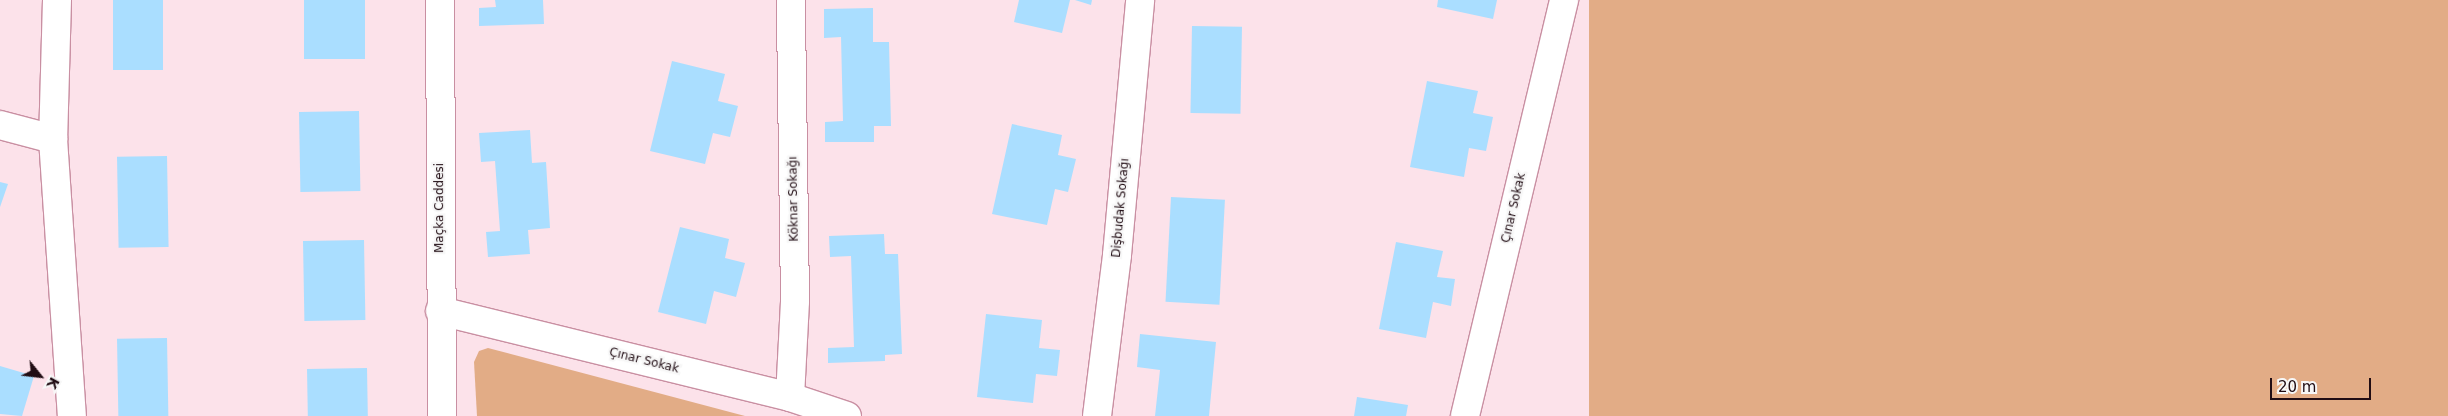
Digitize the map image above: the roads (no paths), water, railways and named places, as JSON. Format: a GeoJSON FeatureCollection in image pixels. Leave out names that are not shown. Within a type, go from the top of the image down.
{"type":"FeatureCollection","features":[{"type":"Feature","properties":{"kind":"street"},"geometry":{"type":"LineString","coordinates":[[58,0],[53,139],[72,416]]}},
{"type":"Feature","properties":{"kind":"street","name":"Maçka Caddesi"},"geometry":{"type":"LineString","coordinates":[[440,0],[442,416]]}},
{"type":"Feature","properties":{"kind":"street","name":"Köknar Sokağı"},"geometry":{"type":"LineString","coordinates":[[790,397],[795,302],[791,0]]}},
{"type":"Feature","properties":{"kind":"street","name":"Dişbudak Sokağı"},"geometry":{"type":"LineString","coordinates":[[1097,416],[1117,255],[1140,0]]}},
{"type":"Feature","properties":{"kind":"street","name":"Çınar Sokak"},"geometry":{"type":"LineString","coordinates":[[1465,416],[1564,0]]}},
{"type":"Feature","properties":{"kind":"street"},"geometry":{"type":"LineString","coordinates":[[0,125],[53,139]]}},
{"type":"Feature","properties":{"kind":"street","name":"Çınar Sokak"},"geometry":{"type":"LineString","coordinates":[[440,311],[790,397],[847,416]]}}]}
